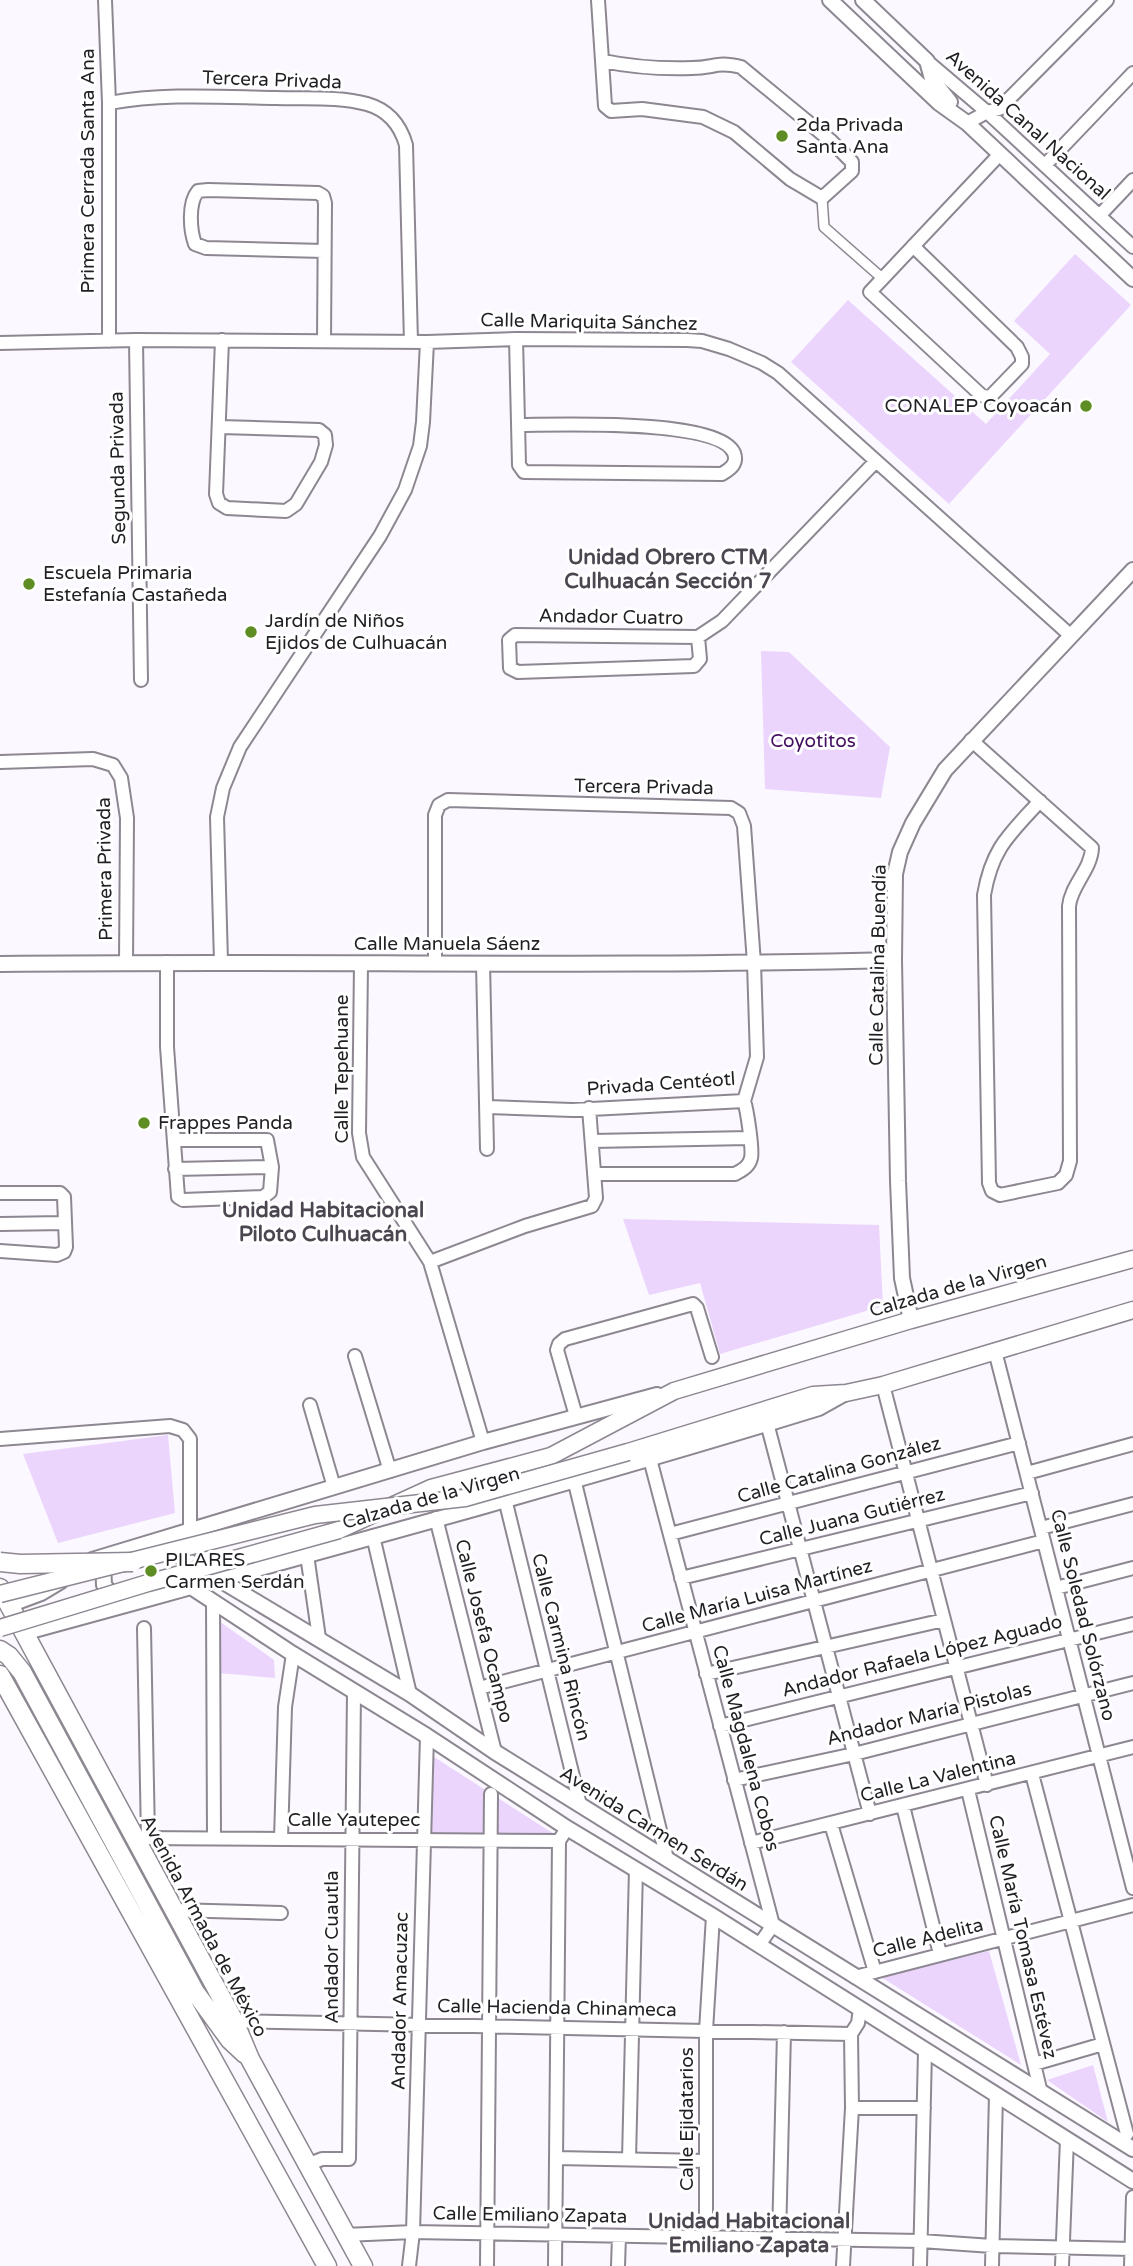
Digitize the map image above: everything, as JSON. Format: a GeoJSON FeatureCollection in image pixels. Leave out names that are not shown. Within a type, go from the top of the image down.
{"type":"FeatureCollection","features":[{"type":"Feature","properties":{"kind":"main road","name":"Calzada de la Virgen"},"geometry":{"type":"LineString","coordinates":[[0,1628],[148,1583],[339,1530],[432,1488],[551,1456],[674,1391],[911,1320],[1133,1259]]}},
{"type":"Feature","properties":{"kind":"main road","name":"Calzada de la Virgen"},"geometry":{"type":"LineString","coordinates":[[4,1600],[133,1562],[315,1515],[465,1498],[628,1452],[813,1395],[846,1393],[883,1385],[1133,1310]]}},
{"type":"Feature","properties":{"kind":"main road"},"geometry":{"type":"LineString","coordinates":[[0,1562],[133,1562]]}},
{"type":"Feature","properties":{"kind":"main road","name":"Avenida Armada de México"},"geometry":{"type":"LineString","coordinates":[[0,1588],[4,1600],[141,1838],[173,1910],[234,2021],[250,2059],[363,2266]]}},
{"type":"Feature","properties":{"kind":"main road"},"geometry":{"type":"LineString","coordinates":[[0,1650],[9,1656],[22,1672],[195,1992],[230,2040],[250,2059]]}},
{"type":"Feature","properties":{"kind":"main road"},"geometry":{"type":"LineString","coordinates":[[0,1675],[327,2266]]}},
{"type":"Feature","properties":{"kind":"street","name":"Primera Cerrada Santa Ana"},"geometry":{"type":"LineString","coordinates":[[105,0],[108,341]]}},
{"type":"Feature","properties":{"kind":"street"},"geometry":{"type":"LineString","coordinates":[[598,0],[605,106],[611,111],[642,109],[703,117],[734,132],[790,179],[822,198]]}},
{"type":"Feature","properties":{"kind":"street","name":"Avenida Canal Nacional"},"geometry":{"type":"LineString","coordinates":[[830,0],[1133,279]]}},
{"type":"Feature","properties":{"kind":"street","name":"Avenida Canal Nacional"},"geometry":{"type":"LineString","coordinates":[[863,0],[927,61],[1046,164],[1133,247]]}},
{"type":"Feature","properties":{"kind":"street"},"geometry":{"type":"LineString","coordinates":[[964,121],[999,109],[1107,0]]}},
{"type":"Feature","properties":{"kind":"street"},"geometry":{"type":"LineString","coordinates":[[603,61],[638,68],[695,68],[723,62],[741,67],[852,162],[852,171],[822,198]]}},
{"type":"Feature","properties":{"kind":"street","name":"Avenida Canal Nacional"},"geometry":{"type":"LineString","coordinates":[[927,61],[932,79],[964,121]]}},
{"type":"Feature","properties":{"kind":"street"},"geometry":{"type":"LineString","coordinates":[[1046,164],[1133,73]]}},
{"type":"Feature","properties":{"kind":"street","name":"Tercera Privada"},"geometry":{"type":"LineString","coordinates":[[108,103],[138,98],[180,97],[337,99],[368,104],[390,116],[402,130],[406,145],[411,342]]}},
{"type":"Feature","properties":{"kind":"street"},"geometry":{"type":"LineString","coordinates":[[913,246],[1017,347],[1022,364],[992,395],[982,395],[870,292],[913,246],[1000,154]]}},
{"type":"Feature","properties":{"kind":"street"},"geometry":{"type":"LineString","coordinates":[[1100,215],[1133,180]]}},
{"type":"Feature","properties":{"kind":"street"},"geometry":{"type":"LineString","coordinates":[[324,251],[206,248],[195,244],[192,234],[192,197],[198,191],[208,190],[318,192],[323,196],[325,204],[324,341]]}},
{"type":"Feature","properties":{"kind":"street"},"geometry":{"type":"LineString","coordinates":[[822,198],[824,227],[883,278]]}},
{"type":"Feature","properties":{"kind":"street"},"geometry":{"type":"LineString","coordinates":[[516,339],[519,465],[524,472],[722,474],[732,468],[735,460],[733,451],[725,443],[706,435],[672,427],[519,425]]}},
{"type":"Feature","properties":{"kind":"street","name":"Calle Mariquita Sánchez"},"geometry":{"type":"LineString","coordinates":[[0,343],[136,340],[687,340],[729,349],[778,373],[1070,635]]}},
{"type":"Feature","properties":{"kind":"street","name":"Segunda Privada"},"geometry":{"type":"LineString","coordinates":[[136,340],[141,680]]}},
{"type":"Feature","properties":{"kind":"street"},"geometry":{"type":"LineString","coordinates":[[220,427],[320,430],[325,435],[326,445],[321,462],[296,504],[286,511],[227,508],[219,503],[216,494],[222,340]]}},
{"type":"Feature","properties":{"kind":"street"},"geometry":{"type":"LineString","coordinates":[[221,962],[217,817],[223,788],[240,747],[380,537],[405,490],[420,446],[427,342]]}},
{"type":"Feature","properties":{"kind":"street","name":"Andador Cuatro"},"geometry":{"type":"LineString","coordinates":[[698,637],[700,659],[694,666],[518,672],[510,668],[508,655],[509,640],[515,635],[698,637],[722,621],[876,461]]}},
{"type":"Feature","properties":{"kind":"street","name":"Calle Catalina Buendía"},"geometry":{"type":"LineString","coordinates":[[911,1320],[902,1278],[900,1236],[894,960],[895,874],[900,852],[937,782],[971,740],[1133,570]]}},
{"type":"Feature","properties":{"kind":"street"},"geometry":{"type":"LineString","coordinates":[[971,740],[993,758],[1092,848],[1091,858],[1071,893],[1069,906],[1070,1161],[1066,1175],[1058,1183],[1000,1195],[992,1191],[989,1183],[984,895],[988,874],[1003,841],[1040,801]]}},
{"type":"Feature","properties":{"kind":"street","name":"Primera Privada"},"geometry":{"type":"LineString","coordinates":[[0,762],[93,759],[113,765],[121,778],[127,818],[126,963]]}},
{"type":"Feature","properties":{"kind":"street","name":"Tercera Privada"},"geometry":{"type":"LineString","coordinates":[[435,963],[435,815],[439,805],[448,800],[731,808],[739,813],[744,825],[754,963]]}},
{"type":"Feature","properties":{"kind":"street","name":"Calle Manuela Sáenz"},"geometry":{"type":"LineString","coordinates":[[0,964],[754,963],[894,960]]}},
{"type":"Feature","properties":{"kind":"street"},"geometry":{"type":"LineString","coordinates":[[167,962],[167,1046],[177,1197],[183,1200],[263,1196],[270,1192],[272,1167],[267,1140],[174,1140]]}},
{"type":"Feature","properties":{"kind":"street"},"geometry":{"type":"LineString","coordinates":[[482,963],[487,1149]]}},
{"type":"Feature","properties":{"kind":"street","name":"Privada Centéotl"},"geometry":{"type":"LineString","coordinates":[[486,1107],[589,1108],[744,1101],[757,1057],[754,963]]}},
{"type":"Feature","properties":{"kind":"street","name":"Calle Tepehuane"},"geometry":{"type":"LineString","coordinates":[[361,964],[359,1133],[363,1157],[430,1262],[483,1441]]}},
{"type":"Feature","properties":{"kind":"street"},"geometry":{"type":"LineString","coordinates":[[595,1174],[735,1174],[747,1168],[752,1157],[744,1101]]}},
{"type":"Feature","properties":{"kind":"street"},"geometry":{"type":"LineString","coordinates":[[430,1262],[525,1226],[592,1206],[596,1198],[589,1108]]}},
{"type":"Feature","properties":{"kind":"street"},"geometry":{"type":"LineString","coordinates":[[592,1141],[749,1138]]}},
{"type":"Feature","properties":{"kind":"street"},"geometry":{"type":"LineString","coordinates":[[175,1169],[272,1167]]}},
{"type":"Feature","properties":{"kind":"street"},"geometry":{"type":"LineString","coordinates":[[0,1193],[60,1193],[64,1197],[66,1247],[64,1252],[57,1255],[0,1251]]}},
{"type":"Feature","properties":{"kind":"street"},"geometry":{"type":"LineString","coordinates":[[0,1224],[64,1223]]}},
{"type":"Feature","properties":{"kind":"street"},"geometry":{"type":"LineString","coordinates":[[576,1416],[557,1350],[565,1339],[693,1304],[697,1308],[712,1357]]}},
{"type":"Feature","properties":{"kind":"street","name":"Calle Soledad Solórzano"},"geometry":{"type":"LineString","coordinates":[[995,1351],[1133,1888]]}},
{"type":"Feature","properties":{"kind":"street"},"geometry":{"type":"LineString","coordinates":[[355,1356],[390,1471]]}},
{"type":"Feature","properties":{"kind":"street"},"geometry":{"type":"LineString","coordinates":[[883,1385],[987,1785]]}},
{"type":"Feature","properties":{"kind":"street","name":"Calzada de la Virgen"},"geometry":{"type":"LineString","coordinates":[[4,1600],[41,1593],[85,1562],[111,1553],[483,1441],[674,1391]]}},
{"type":"Feature","properties":{"kind":"street","name":"Calzada de la Virgen"},"geometry":{"type":"LineString","coordinates":[[23,1633],[650,1459],[819,1408],[846,1393]]}},
{"type":"Feature","properties":{"kind":"street"},"geometry":{"type":"LineString","coordinates":[[310,1405],[334,1487]]}},
{"type":"Feature","properties":{"kind":"street"},"geometry":{"type":"LineString","coordinates":[[767,1423],[870,1814]]}},
{"type":"Feature","properties":{"kind":"street"},"geometry":{"type":"LineString","coordinates":[[0,1439],[170,1426],[183,1430],[190,1439],[190,1530]]}},
{"type":"Feature","properties":{"kind":"street","name":"Calle Catalina González"},"geometry":{"type":"LineString","coordinates":[[670,1534],[1019,1443]]}},
{"type":"Feature","properties":{"kind":"street"},"geometry":{"type":"LineString","coordinates":[[1027,1473],[1133,1444]]}},
{"type":"Feature","properties":{"kind":"street","name":"Calle Magdalena Cobos"},"geometry":{"type":"LineString","coordinates":[[650,1459],[773,1925]]}},
{"type":"Feature","properties":{"kind":"street"},"geometry":{"type":"LineString","coordinates":[[574,1479],[667,1859]]}},
{"type":"Feature","properties":{"kind":"street","name":"Calle Juana Gutiérrez"},"geometry":{"type":"LineString","coordinates":[[681,1578],[1032,1493]]}},
{"type":"Feature","properties":{"kind":"street","name":"Calle Carmina Rincón"},"geometry":{"type":"LineString","coordinates":[[505,1499],[580,1805]]}},
{"type":"Feature","properties":{"kind":"street","name":"Calle María Luisa Martínez"},"geometry":{"type":"LineString","coordinates":[[479,1688],[932,1571],[1133,1504]]}},
{"type":"Feature","properties":{"kind":"street","name":"Calle Josefa Ocampo"},"geometry":{"type":"LineString","coordinates":[[436,1518],[495,1752]]}},
{"type":"Feature","properties":{"kind":"street"},"geometry":{"type":"LineString","coordinates":[[373,1536],[410,1693]]}},
{"type":"Feature","properties":{"kind":"street","name":"Avenida Carmen Serdán"},"geometry":{"type":"LineString","coordinates":[[155,1541],[218,1581],[410,1693],[495,1752],[1041,2093],[1125,2134],[1133,2149]]}},
{"type":"Feature","properties":{"kind":"street"},"geometry":{"type":"LineString","coordinates":[[111,1553],[103,1563],[104,1585],[111,1594],[141,1600]]}},
{"type":"Feature","properties":{"kind":"street"},"geometry":{"type":"LineString","coordinates":[[307,1555],[319,1638]]}},
{"type":"Feature","properties":{"kind":"street"},"geometry":{"type":"LineString","coordinates":[[1056,1588],[1133,1568]]}},
{"type":"Feature","properties":{"kind":"street"},"geometry":{"type":"LineString","coordinates":[[191,1587],[293,1654],[427,1736],[563,1834],[636,1869],[1133,2181]]}},
{"type":"Feature","properties":{"kind":"street"},"geometry":{"type":"LineString","coordinates":[[213,1601],[214,1838]]}},
{"type":"Feature","properties":{"kind":"street"},"geometry":{"type":"LineString","coordinates":[[706,1674],[944,1620]]}},
{"type":"Feature","properties":{"kind":"street","name":"Andador Rafaela López Aguado"},"geometry":{"type":"LineString","coordinates":[[720,1726],[1133,1624]]}},
{"type":"Feature","properties":{"kind":"street"},"geometry":{"type":"LineString","coordinates":[[141,1838],[144,1628]]}},
{"type":"Feature","properties":{"kind":"street"},"geometry":{"type":"LineString","coordinates":[[281,1839],[285,1707],[293,1654]]}},
{"type":"Feature","properties":{"kind":"street","name":"Andador María Pistolas"},"geometry":{"type":"LineString","coordinates":[[734,1780],[854,1754],[1133,1684]]}},
{"type":"Feature","properties":{"kind":"street","name":"Andador Cuautla"},"geometry":{"type":"LineString","coordinates":[[307,2165],[323,2159],[349,2159],[354,1692]]}},
{"type":"Feature","properties":{"kind":"street","name":"Andador Amacuzac"},"geometry":{"type":"LineString","coordinates":[[410,2266],[427,1736]]}},
{"type":"Feature","properties":{"kind":"street","name":"Calle La Valentina"},"geometry":{"type":"LineString","coordinates":[[751,1843],[1133,1747]]}},
{"type":"Feature","properties":{"kind":"street"},"geometry":{"type":"LineString","coordinates":[[1032,1773],[1125,2134]]}},
{"type":"Feature","properties":{"kind":"street","name":"Calle María Tomasa Estévez"},"geometry":{"type":"LineString","coordinates":[[968,1790],[1041,2093]]}},
{"type":"Feature","properties":{"kind":"street"},"geometry":{"type":"LineString","coordinates":[[487,2266],[491,1794]]}},
{"type":"Feature","properties":{"kind":"street"},"geometry":{"type":"LineString","coordinates":[[902,1806],[940,1954]]}},
{"type":"Feature","properties":{"kind":"street"},"geometry":{"type":"LineString","coordinates":[[831,1824],[875,1972]]}},
{"type":"Feature","properties":{"kind":"street"},"geometry":{"type":"LineString","coordinates":[[555,2266],[557,2028],[563,1834]]}},
{"type":"Feature","properties":{"kind":"street","name":"Calle Yautepec"},"geometry":{"type":"LineString","coordinates":[[141,1838],[491,1840],[563,1834]]}},
{"type":"Feature","properties":{"kind":"street"},"geometry":{"type":"LineString","coordinates":[[629,2159],[636,1869]]}},
{"type":"Feature","properties":{"kind":"street","name":"Calle Adelita"},"geometry":{"type":"LineString","coordinates":[[855,1977],[1133,1905]]}},
{"type":"Feature","properties":{"kind":"street"},"geometry":{"type":"LineString","coordinates":[[173,1910],[282,1913]]}},
{"type":"Feature","properties":{"kind":"street","name":"Calle Ejidatarios"},"geometry":{"type":"LineString","coordinates":[[706,2237],[706,2031],[713,1916]]}},
{"type":"Feature","properties":{"kind":"street"},"geometry":{"type":"LineString","coordinates":[[759,1945],[773,1925]]}},
{"type":"Feature","properties":{"kind":"street"},"geometry":{"type":"LineString","coordinates":[[842,2266],[852,2108],[851,2034],[858,2023],[860,2009]]}},
{"type":"Feature","properties":{"kind":"street","name":"Calle Hacienda Chinameca"},"geometry":{"type":"LineString","coordinates":[[234,2021],[851,2034]]}},
{"type":"Feature","properties":{"kind":"street"},"geometry":{"type":"LineString","coordinates":[[779,2239],[784,2032]]}},
{"type":"Feature","properties":{"kind":"street"},"geometry":{"type":"LineString","coordinates":[[1034,2064],[1103,2044]]}},
{"type":"Feature","properties":{"kind":"street"},"geometry":{"type":"LineString","coordinates":[[920,2266],[925,2050]]}},
{"type":"Feature","properties":{"kind":"street"},"geometry":{"type":"LineString","coordinates":[[992,2266],[996,2094]]}},
{"type":"Feature","properties":{"kind":"street"},"geometry":{"type":"LineString","coordinates":[[852,2108],[924,2108]]}},
{"type":"Feature","properties":{"kind":"street"},"geometry":{"type":"LineString","coordinates":[[1062,2266],[1066,2139]]}},
{"type":"Feature","properties":{"kind":"street"},"geometry":{"type":"LineString","coordinates":[[556,2158],[706,2161]]}},
{"type":"Feature","properties":{"kind":"street"},"geometry":{"type":"LineString","coordinates":[[1131,2266],[1133,2197]]}},
{"type":"Feature","properties":{"kind":"street","name":"Calle Emiliano Zapata"},"geometry":{"type":"LineString","coordinates":[[345,2235],[413,2232],[555,2234],[921,2241],[992,2246],[1132,2249]]}},
{"type":"Feature","properties":{"kind":"street"},"geometry":{"type":"LineString","coordinates":[[618,2266],[619,2236]]}},
{"type":"Feature","properties":{"kind":"green space"},"geometry":{"type":"Polygon","coordinates":[[[1075,254],[1131,305],[949,504],[791,362],[848,300],[986,424],[1050,354],[1014,321],[1075,254]]]}},
{"type":"Feature","properties":{"kind":"green space","name":"Coyotitos"},"geometry":{"type":"Polygon","coordinates":[[[761,651],[789,652],[890,747],[881,798],[765,789],[761,651]]]}},
{"type":"Feature","properties":{"kind":"green space"},"geometry":{"type":"Polygon","coordinates":[[[623,1219],[879,1225],[883,1306],[720,1354],[700,1283],[649,1295],[623,1219]]]}},
{"type":"Feature","properties":{"kind":"green space"},"geometry":{"type":"Polygon","coordinates":[[[168,1435],[175,1513],[58,1543],[23,1454],[168,1435]]]}},
{"type":"Feature","properties":{"kind":"green space"},"geometry":{"type":"Polygon","coordinates":[[[216,1619],[274,1660],[275,1678],[218,1673],[216,1619]]]}},
{"type":"Feature","properties":{"kind":"green space"},"geometry":{"type":"Polygon","coordinates":[[[431,1755],[554,1834],[427,1837],[431,1755]]]}},
{"type":"Feature","properties":{"kind":"green space"},"geometry":{"type":"Polygon","coordinates":[[[989,1951],[1021,2065],[881,1977],[989,1951]]]}},
{"type":"Feature","properties":{"kind":"green space"},"geometry":{"type":"Polygon","coordinates":[[[1093,2065],[1108,2122],[1047,2080],[1093,2065]]]}},
{"type":"Feature","properties":{"kind":"place","name":"2da Privada Santa Ana"},"geometry":{"type":"Point","coordinates":[782,136]}},
{"type":"Feature","properties":{"kind":"place","name":"CONALEP Coyoacán"},"geometry":{"type":"Point","coordinates":[1086,406]}},
{"type":"Feature","properties":{"kind":"place","name":"Escuela Primaria Estefanía Castañeda"},"geometry":{"type":"Point","coordinates":[29,584]}},
{"type":"Feature","properties":{"kind":"place","name":"Jardín de Niños Ejidos de Culhuacán"},"geometry":{"type":"Point","coordinates":[251,632]}},
{"type":"Feature","properties":{"kind":"place","name":"Frappes Panda"},"geometry":{"type":"Point","coordinates":[144,1123]}},
{"type":"Feature","properties":{"kind":"place","name":"PILARES Carmen Serdán"},"geometry":{"type":"Point","coordinates":[151,1571]}},
{"type":"Feature","properties":{"kind":"district","name":"Unidad Obrero CTM Culhuacán Sección 7"},"geometry":{"type":"Point","coordinates":[668,569]}},
{"type":"Feature","properties":{"kind":"district","name":"Unidad Habitacional Piloto Culhuacán"},"geometry":{"type":"Point","coordinates":[323,1222]}},
{"type":"Feature","properties":{"kind":"district","name":"Unidad Habitacional Emiliano Zapata"},"geometry":{"type":"Point","coordinates":[749,2233]}}]}
